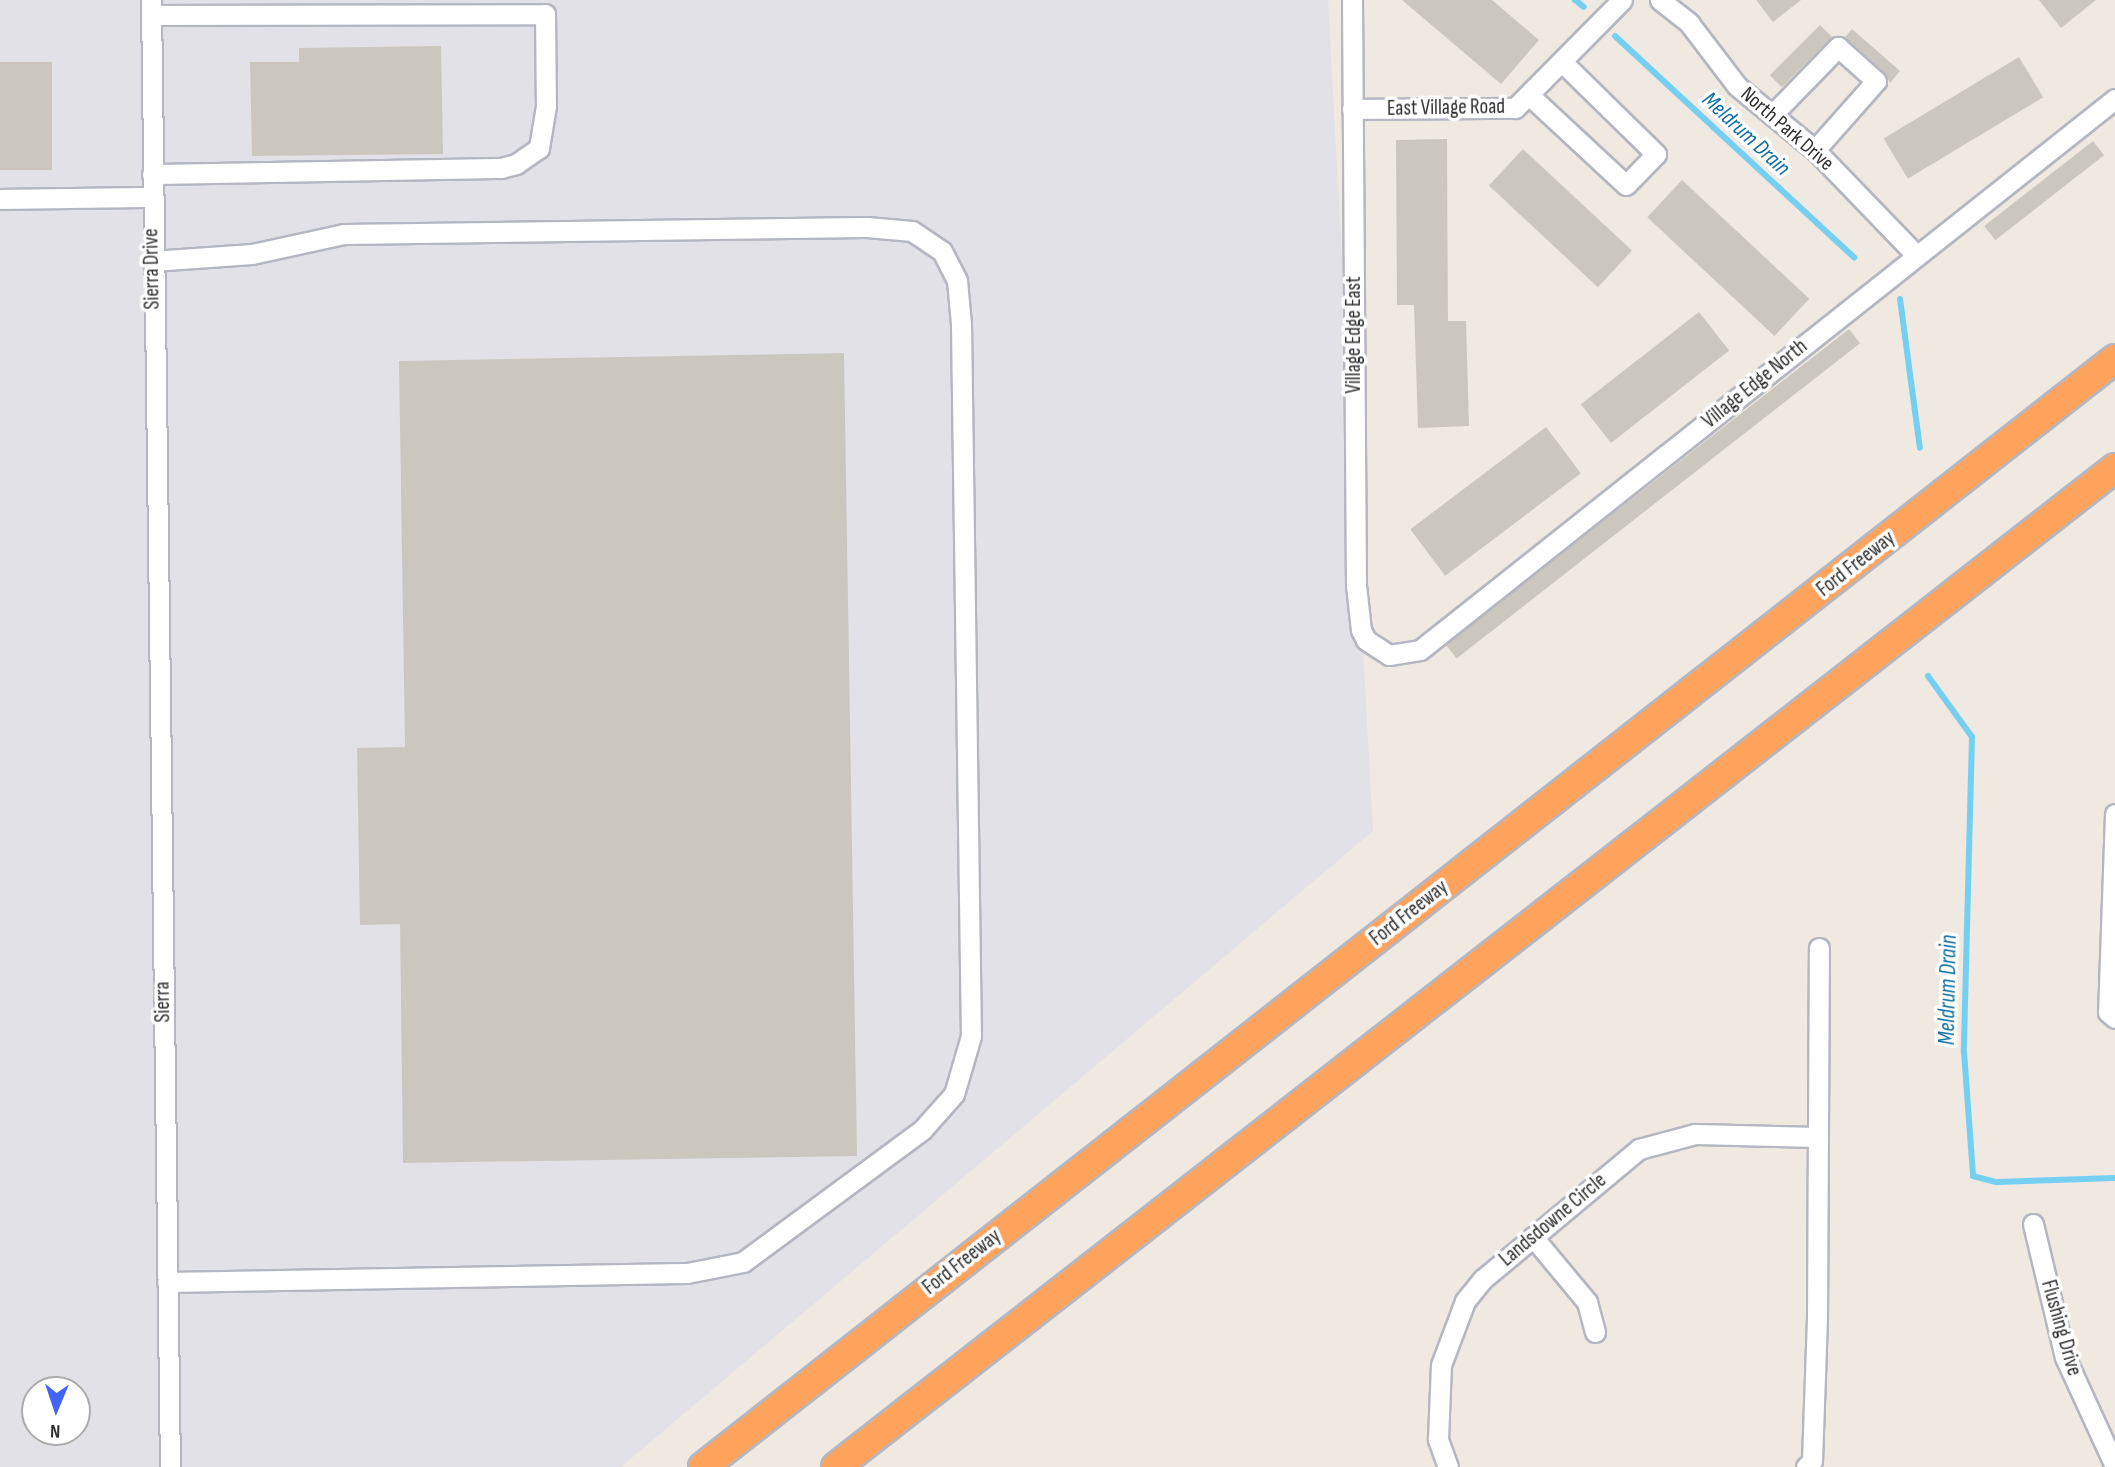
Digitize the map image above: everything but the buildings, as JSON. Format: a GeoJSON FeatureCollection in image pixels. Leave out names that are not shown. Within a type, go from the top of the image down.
{"type":"FeatureCollection","features":[{"type":"Feature","properties":{"kind":"highway","name":"Ford Freeway"},"geometry":{"type":"LineString","coordinates":[[703,1467],[2115,359]]}},
{"type":"Feature","properties":{"kind":"highway"},"geometry":{"type":"LineString","coordinates":[[836,1467],[2115,468]]}},
{"type":"Feature","properties":{"kind":"street","name":"Village Edge East"},"geometry":{"type":"LineString","coordinates":[[1352,0],[1358,616],[1366,640],[1389,655]]}},
{"type":"Feature","properties":{"kind":"street","name":"East Village Road"},"geometry":{"type":"LineString","coordinates":[[1352,109],[1498,111],[1515,108],[1622,0]]}},
{"type":"Feature","properties":{"kind":"street","name":"North Park Drive"},"geometry":{"type":"LineString","coordinates":[[1660,0],[1689,23],[1737,86],[1815,150],[1916,255]]}},
{"type":"Feature","properties":{"kind":"street"},"geometry":{"type":"LineString","coordinates":[[1689,0],[1689,23]]}},
{"type":"Feature","properties":{"kind":"street"},"geometry":{"type":"LineString","coordinates":[[151,8],[545,7],[542,137],[539,148],[516,164],[485,171],[152,174]]}},
{"type":"Feature","properties":{"kind":"street","name":"Sierra Drive"},"geometry":{"type":"LineString","coordinates":[[151,8],[157,537]]}},
{"type":"Feature","properties":{"kind":"street"},"geometry":{"type":"LineString","coordinates":[[1772,115],[1838,47],[1876,81],[1815,150]]}},
{"type":"Feature","properties":{"kind":"street"},"geometry":{"type":"LineString","coordinates":[[1529,95],[1626,185],[1656,154],[1562,62]]}},
{"type":"Feature","properties":{"kind":"street","name":"Village Edge North"},"geometry":{"type":"LineString","coordinates":[[1389,655],[1420,650],[2115,99]]}},
{"type":"Feature","properties":{"kind":"street"},"geometry":{"type":"LineString","coordinates":[[0,199],[152,197]]}},
{"type":"Feature","properties":{"kind":"street"},"geometry":{"type":"LineString","coordinates":[[152,261],[252,254],[344,234],[867,227],[912,231],[942,251],[957,280],[961,324],[971,1036],[954,1094],[922,1130],[743,1262],[687,1273],[167,1282]]}},
{"type":"Feature","properties":{"kind":"street","name":"Sierra"},"geometry":{"type":"LineString","coordinates":[[157,537],[170,1467]]}},
{"type":"Feature","properties":{"kind":"street"},"geometry":{"type":"LineString","coordinates":[[2115,814],[2108,1012],[2115,1018]]}},
{"type":"Feature","properties":{"kind":"street"},"geometry":{"type":"LineString","coordinates":[[1806,1467],[1812,1461],[1813,1447],[1819,948]]}},
{"type":"Feature","properties":{"kind":"street","name":"Landsdowne Circle"},"geometry":{"type":"LineString","coordinates":[[1448,1467],[1438,1439],[1441,1365],[1465,1301],[1483,1279],[1639,1149],[1695,1134],[1818,1137]]}},
{"type":"Feature","properties":{"kind":"street","name":"Flushing Drive"},"geometry":{"type":"LineString","coordinates":[[2033,1224],[2065,1357],[2115,1466]]}},
{"type":"Feature","properties":{"kind":"street"},"geometry":{"type":"LineString","coordinates":[[1533,1237],[1587,1302],[1595,1332]]}},
{"type":"Feature","properties":{"kind":"shaded area"},"geometry":{"type":"Polygon","coordinates":[[[0,0],[1328,0],[1373,831],[621,1467],[0,1467],[0,0]]]}},
{"type":"Feature","properties":{"kind":"waterway","name":"Meldrum Drain"},"geometry":{"type":"LineString","coordinates":[[1575,0],[1584,7]]}},
{"type":"Feature","properties":{"kind":"waterway","name":"Meldrum Drain"},"geometry":{"type":"LineString","coordinates":[[1615,36],[1854,257]]}},
{"type":"Feature","properties":{"kind":"waterway","name":"Meldrum Drain"},"geometry":{"type":"LineString","coordinates":[[1900,299],[1920,448]]}},
{"type":"Feature","properties":{"kind":"waterway","name":"Meldrum Drain"},"geometry":{"type":"LineString","coordinates":[[1928,676],[1972,737],[1964,1052],[1973,1176],[1996,1182],[2115,1178]]}}]}
